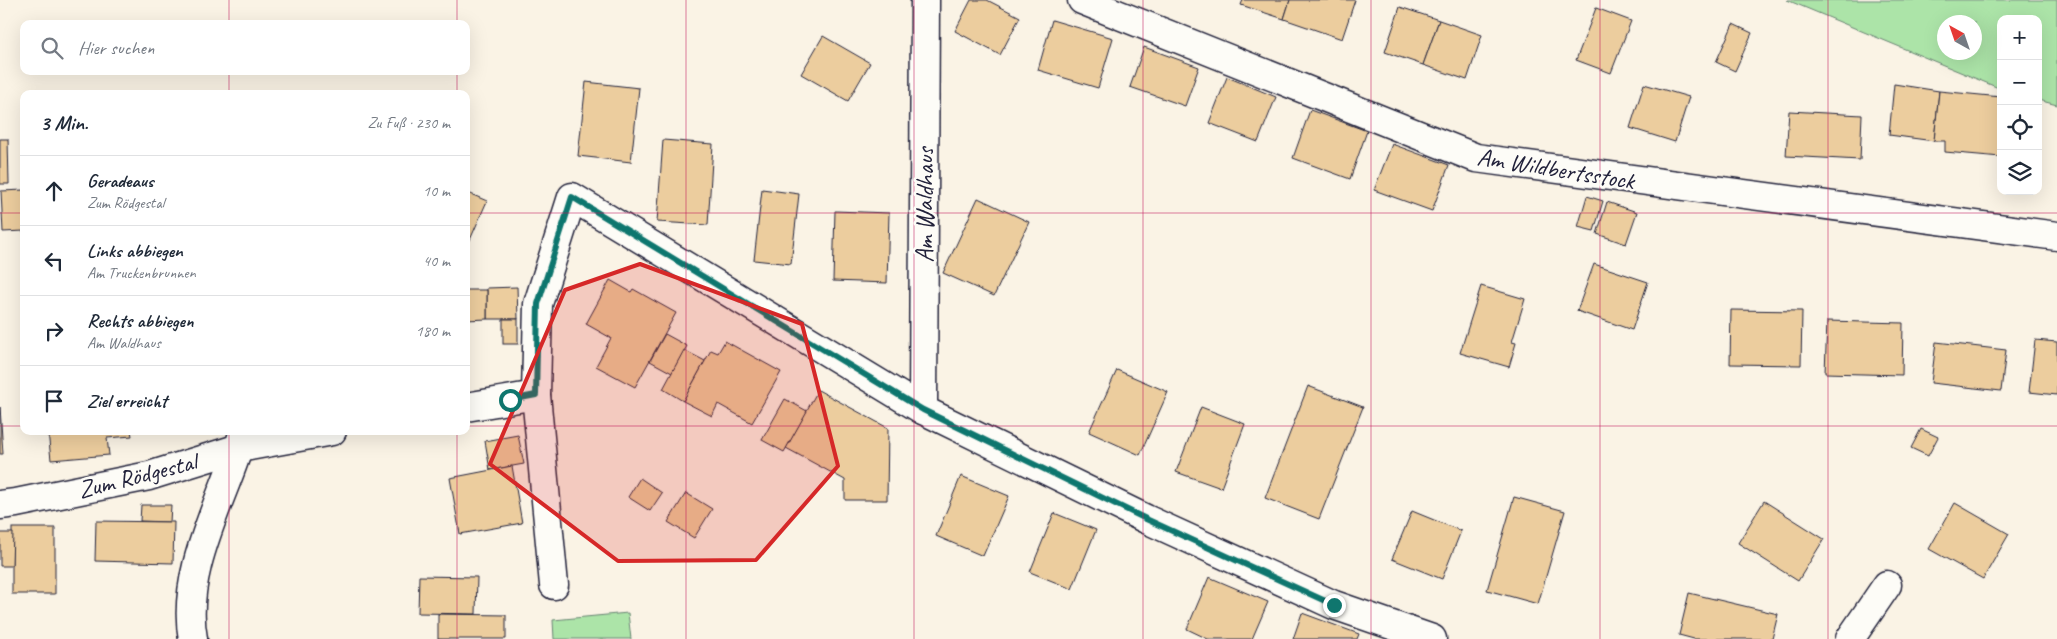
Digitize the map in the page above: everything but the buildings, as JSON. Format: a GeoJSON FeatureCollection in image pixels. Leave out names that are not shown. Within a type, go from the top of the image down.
{"type":"FeatureCollection","features":[{"type":"Feature","properties":{"kind":"street","name":"Am Waldhaus"},"geometry":{"type":"LineString","coordinates":[[923,410],[925,0]]}},
{"type":"Feature","properties":{"kind":"street","name":"Am Wildbertsstock"},"geometry":{"type":"LineString","coordinates":[[1082,0],[1476,158],[2057,236]]}},
{"type":"Feature","properties":{"kind":"street"},"geometry":{"type":"LineString","coordinates":[[554,585],[536,395],[538,304],[572,197],[923,410],[1146,519],[1334,605],[1432,639]]}},
{"type":"Feature","properties":{"kind":"street"},"geometry":{"type":"LineString","coordinates":[[470,406],[536,395]]}},
{"type":"Feature","properties":{"kind":"street","name":"Zum Rödgestal"},"geometry":{"type":"LineString","coordinates":[[0,505],[149,476],[242,439],[287,435]]}},
{"type":"Feature","properties":{"kind":"street"},"geometry":{"type":"LineString","coordinates":[[193,639],[190,599],[200,555],[242,439]]}},
{"type":"Feature","properties":{"kind":"street"},"geometry":{"type":"LineString","coordinates":[[1850,639],[1887,585]]}},
{"type":"Feature","properties":{"kind":"highlighted area"},"geometry":{"type":"Polygon","coordinates":[[[640,264],[802,324],[838,466],[756,560],[618,561],[490,464],[565,290],[640,264]]]}},
{"type":"Feature","properties":{"kind":"green space"},"geometry":{"type":"Polygon","coordinates":[[[1787,0],[2057,0],[2057,105],[2042,101],[2042,15],[1997,15],[1997,87],[1787,0]]]}},
{"type":"Feature","properties":{"kind":"green space"},"geometry":{"type":"Polygon","coordinates":[[[628,613],[631,639],[554,639],[553,620],[628,613]]]}},
{"type":"Feature","properties":{"kind":"route"},"geometry":{"type":"LineString","coordinates":[[510,400],[536,395],[538,304],[572,197],[923,410],[1146,519],[1334,605]]}}]}
